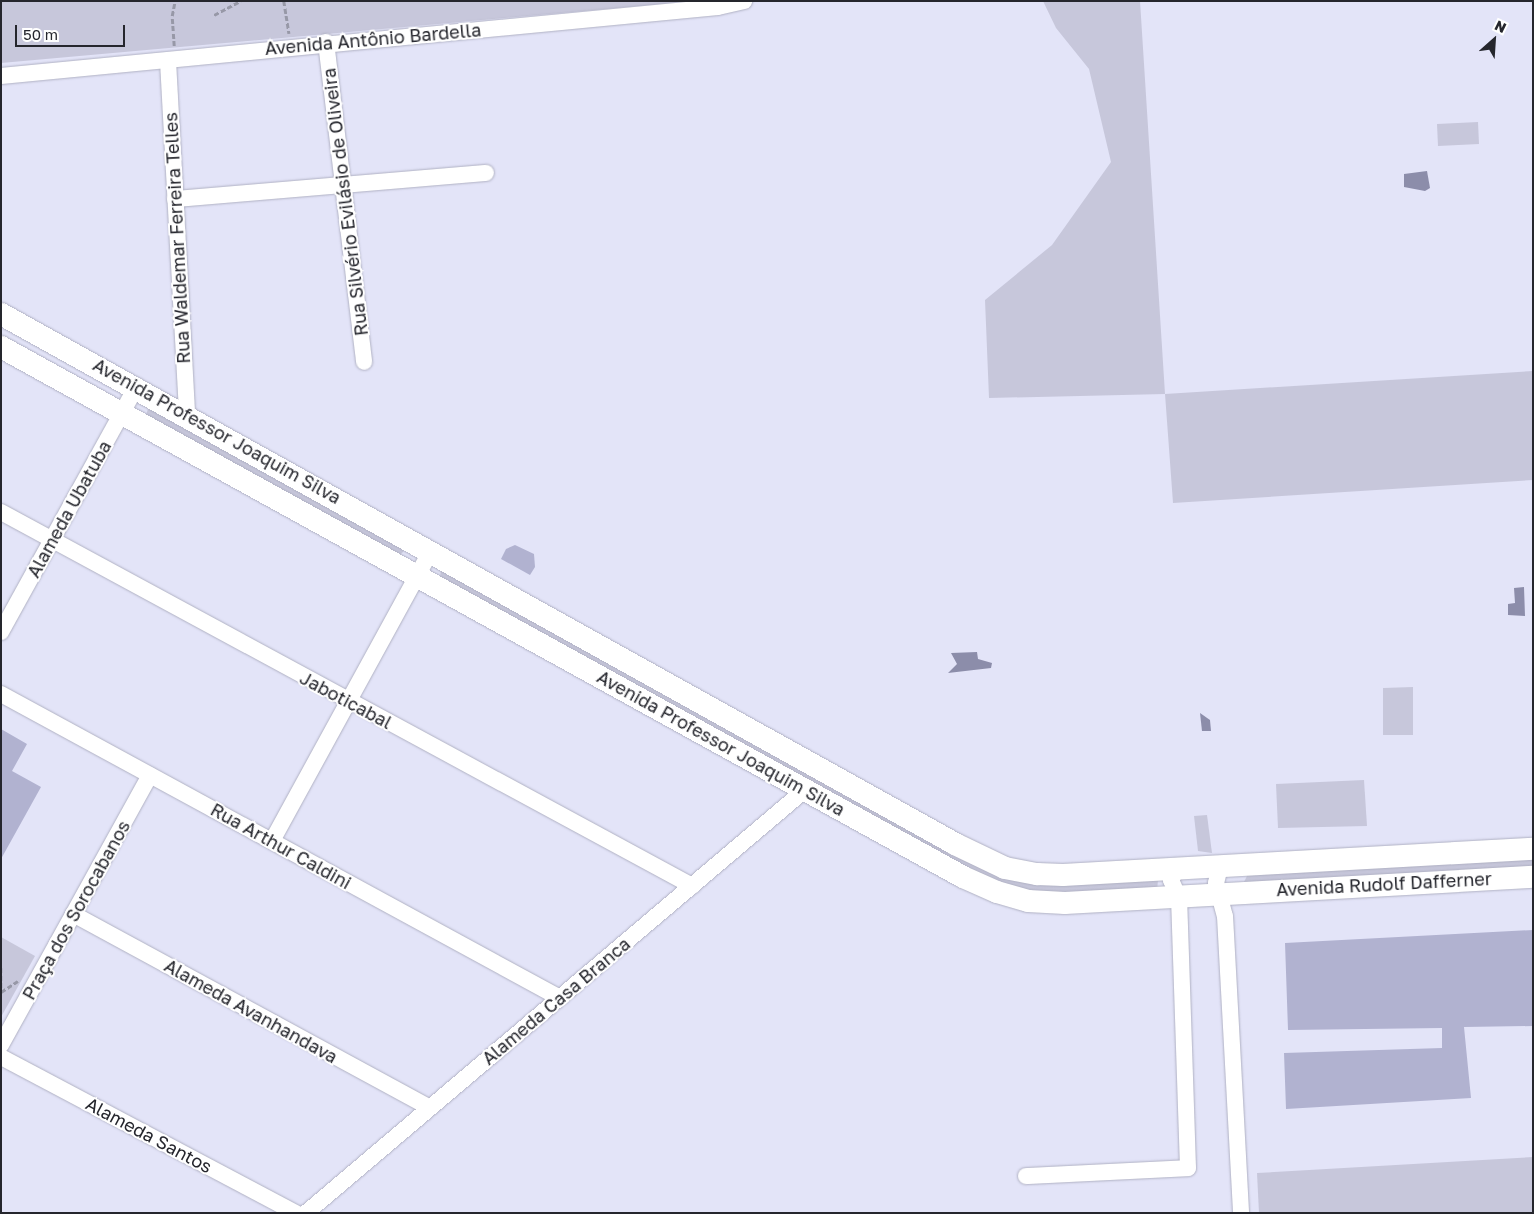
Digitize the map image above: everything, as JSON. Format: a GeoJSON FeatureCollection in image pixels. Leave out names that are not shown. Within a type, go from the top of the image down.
{"type":"FeatureCollection","features":[{"type":"Feature","properties":{"kind":"main road","name":"Avenida Professor Joaquim Silva"},"geometry":{"type":"LineString","coordinates":[[1,314],[137,386],[974,855],[1005,868],[1037,874]]}},
{"type":"Feature","properties":{"kind":"main road","name":"Avenida Professor Joaquim Silva"},"geometry":{"type":"LineString","coordinates":[[1,347],[418,575],[963,877],[1028,901]]}},
{"type":"Feature","properties":{"kind":"main road","name":"Avenida Rudolf Dafferner"},"geometry":{"type":"LineString","coordinates":[[1037,874],[1229,867],[1533,849]]}},
{"type":"Feature","properties":{"kind":"main road","name":"Avenida Rudolf Dafferner"},"geometry":{"type":"LineString","coordinates":[[1028,901],[1065,903],[1179,898],[1227,892],[1533,877]]}},
{"type":"Feature","properties":{"kind":"street","name":"Avenida Antônio Bardella"},"geometry":{"type":"LineString","coordinates":[[1,76],[168,61],[326,42],[708,8],[744,1]]}},
{"type":"Feature","properties":{"kind":"street","name":"Rua Silvério Evilásio de Oliveira"},"geometry":{"type":"LineString","coordinates":[[326,42],[364,362]]}},
{"type":"Feature","properties":{"kind":"street","name":"Rua Waldemar Ferreira Telles"},"geometry":{"type":"LineString","coordinates":[[168,61],[186,414]]}},
{"type":"Feature","properties":{"kind":"street"},"geometry":{"type":"LineString","coordinates":[[175,199],[486,173]]}},
{"type":"Feature","properties":{"kind":"street","name":"Alameda Ubatuba"},"geometry":{"type":"LineString","coordinates":[[1,632],[137,386]]}},
{"type":"Feature","properties":{"kind":"street","name":"Jaboticabal"},"geometry":{"type":"LineString","coordinates":[[1,512],[692,886]]}},
{"type":"Feature","properties":{"kind":"street"},"geometry":{"type":"LineString","coordinates":[[272,841],[431,550]]}},
{"type":"Feature","properties":{"kind":"street","name":"Rua Arthur Caldini"},"geometry":{"type":"LineString","coordinates":[[1,694],[560,998]]}},
{"type":"Feature","properties":{"kind":"street","name":"Praça dos Sorocabanos"},"geometry":{"type":"LineString","coordinates":[[1,1045],[150,774]]}},
{"type":"Feature","properties":{"kind":"street","name":"Alameda Casa Branca"},"geometry":{"type":"LineString","coordinates":[[306,1213],[806,789]]}},
{"type":"Feature","properties":{"kind":"street"},"geometry":{"type":"LineString","coordinates":[[1229,867],[1224,916],[1241,1213]]}},
{"type":"Feature","properties":{"kind":"street"},"geometry":{"type":"LineString","coordinates":[[1026,1176],[1188,1168],[1179,898],[1171,880],[1177,869]]}},
{"type":"Feature","properties":{"kind":"street","name":"Alameda Avanhandava"},"geometry":{"type":"LineString","coordinates":[[73,914],[430,1108]]}},
{"type":"Feature","properties":{"kind":"street","name":"Alameda Santos"},"geometry":{"type":"LineString","coordinates":[[1,1058],[296,1213]]}},
{"type":"Feature","properties":{"kind":"path"},"geometry":{"type":"LineString","coordinates":[[168,61],[174,44],[172,16],[176,1]]}},
{"type":"Feature","properties":{"kind":"path"},"geometry":{"type":"LineString","coordinates":[[214,15],[240,1]]}},
{"type":"Feature","properties":{"kind":"path"},"geometry":{"type":"LineString","coordinates":[[284,1],[290,42]]}},
{"type":"Feature","properties":{"kind":"path"},"geometry":{"type":"LineString","coordinates":[[1,968],[1,992]]}},
{"type":"Feature","properties":{"kind":"shaded area"},"geometry":{"type":"Polygon","coordinates":[[[1,1],[696,1],[1,63],[1,1]]]}},
{"type":"Feature","properties":{"kind":"shaded area"},"geometry":{"type":"Polygon","coordinates":[[[1043,1],[1140,1],[1165,394],[989,398],[985,300],[1052,245],[1111,162],[1089,69],[1056,28],[1043,1]]]}},
{"type":"Feature","properties":{"kind":"shaded area"},"geometry":{"type":"Polygon","coordinates":[[[1478,122],[1479,144],[1438,146],[1437,124],[1478,122]]]}},
{"type":"Feature","properties":{"kind":"shaded area"},"geometry":{"type":"Polygon","coordinates":[[[1427,171],[1430,188],[1425,191],[1404,187],[1404,174],[1427,171]]]}},
{"type":"Feature","properties":{"kind":"shaded area"},"geometry":{"type":"Polygon","coordinates":[[[1533,371],[1533,480],[1173,503],[1165,394],[1533,371]]]}},
{"type":"Feature","properties":{"kind":"shaded area"},"geometry":{"type":"Polygon","coordinates":[[[149,406],[404,548],[403,552],[399,556],[146,415],[149,406]]]}},
{"type":"Feature","properties":{"kind":"shaded area"},"geometry":{"type":"Polygon","coordinates":[[[441,568],[970,862],[1158,880],[1157,891],[1048,897],[977,876],[440,579],[441,568]]]}},
{"type":"Feature","properties":{"kind":"shaded area"},"geometry":{"type":"Polygon","coordinates":[[[1524,587],[1525,616],[1508,615],[1508,604],[1515,603],[1514,588],[1524,587]]]}},
{"type":"Feature","properties":{"kind":"shaded area"},"geometry":{"type":"Polygon","coordinates":[[[977,652],[978,659],[992,663],[991,668],[948,673],[957,664],[951,653],[977,652]]]}},
{"type":"Feature","properties":{"kind":"shaded area"},"geometry":{"type":"Polygon","coordinates":[[[1413,687],[1413,735],[1383,735],[1383,688],[1413,687]]]}},
{"type":"Feature","properties":{"kind":"shaded area"},"geometry":{"type":"Polygon","coordinates":[[[1200,713],[1210,720],[1211,731],[1202,731],[1200,713]]]}},
{"type":"Feature","properties":{"kind":"shaded area"},"geometry":{"type":"Polygon","coordinates":[[[1364,780],[1367,826],[1278,828],[1276,784],[1364,780]]]}},
{"type":"Feature","properties":{"kind":"shaded area"},"geometry":{"type":"Polygon","coordinates":[[[1207,815],[1212,853],[1198,851],[1194,816],[1207,815]]]}},
{"type":"Feature","properties":{"kind":"shaded area"},"geometry":{"type":"Polygon","coordinates":[[[1533,859],[1533,870],[1242,886],[1249,872],[1533,859]]]}},
{"type":"Feature","properties":{"kind":"shaded area"},"geometry":{"type":"Polygon","coordinates":[[[1,937],[35,956],[1,1017],[1,937]]]}},
{"type":"Feature","properties":{"kind":"shaded area"},"geometry":{"type":"Polygon","coordinates":[[[1533,1157],[1533,1213],[1259,1213],[1257,1173],[1533,1157]]]}},
{"type":"Feature","properties":{"kind":"building"},"geometry":{"type":"Polygon","coordinates":[[[515,545],[534,554],[535,567],[530,575],[501,559],[506,549],[515,545]]]}},
{"type":"Feature","properties":{"kind":"building"},"geometry":{"type":"Polygon","coordinates":[[[1,729],[27,744],[12,771],[41,787],[1,859],[1,729]]]}},
{"type":"Feature","properties":{"kind":"building"},"geometry":{"type":"Polygon","coordinates":[[[1533,930],[1533,1026],[1464,1027],[1471,1098],[1286,1109],[1284,1053],[1442,1048],[1442,1028],[1288,1030],[1285,943],[1533,930]]]}}]}
